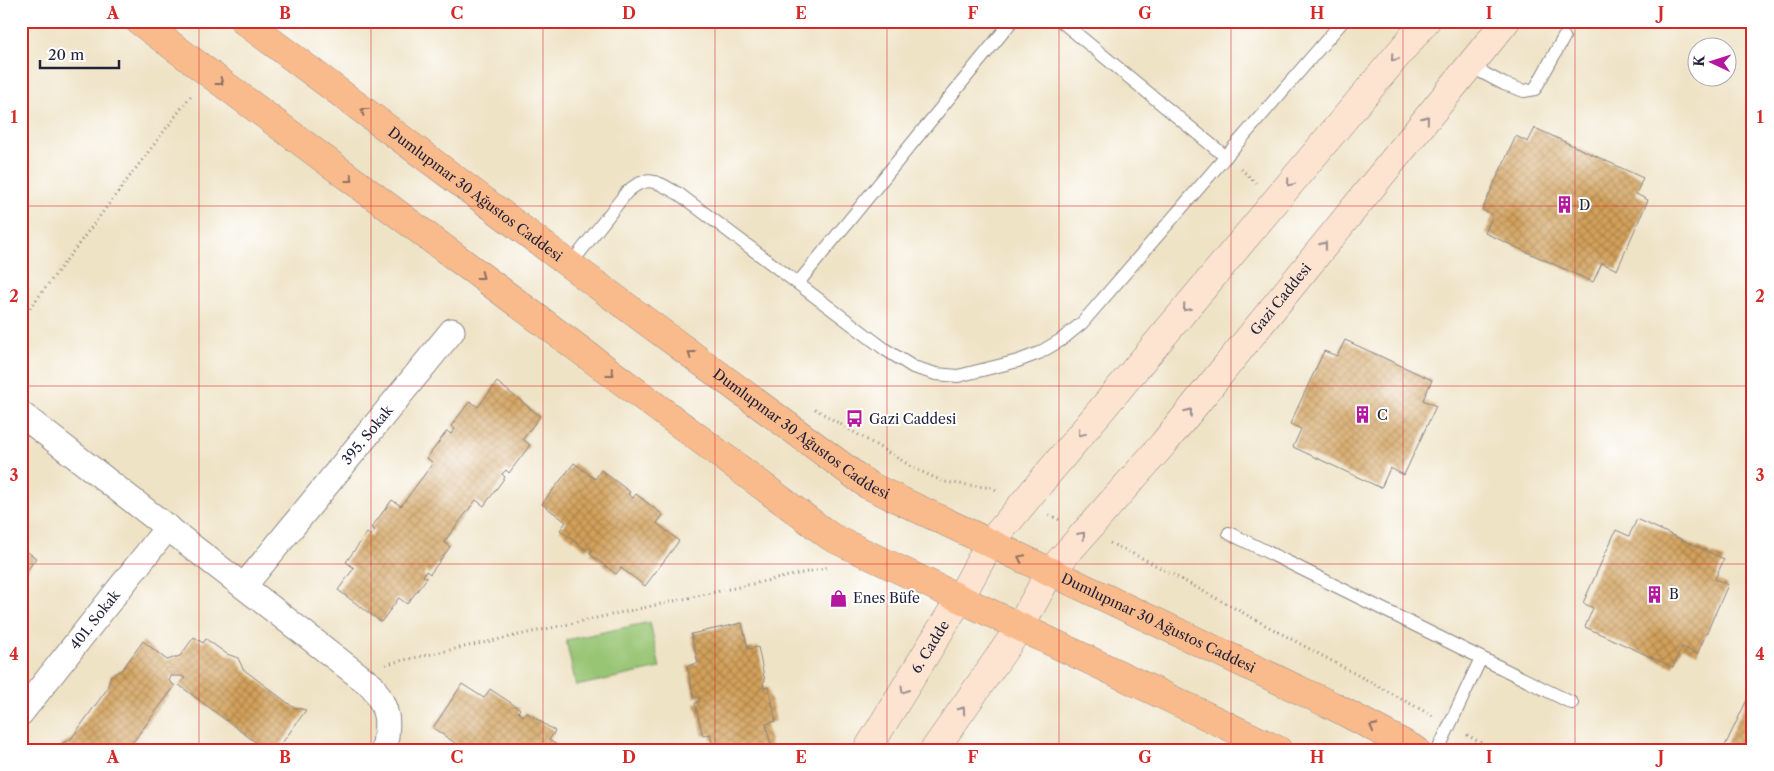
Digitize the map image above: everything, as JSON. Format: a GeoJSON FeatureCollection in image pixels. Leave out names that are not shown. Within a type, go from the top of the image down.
{"type":"FeatureCollection","features":[{"type":"Feature","properties":{"kind":"main road"},"geometry":{"type":"LineString","coordinates":[[139,21],[831,537],[1278,750]]}},
{"type":"Feature","properties":{"kind":"main road","name":"Dumlupınar 30 Ağustos Caddesi"},"geometry":{"type":"LineString","coordinates":[[244,21],[868,485],[1331,705],[1416,750]]}},
{"type":"Feature","properties":{"kind":"main road"},"geometry":{"type":"LineString","coordinates":[[990,543],[1426,21]]}},
{"type":"Feature","properties":{"kind":"main road","name":"Gazi Caddesi"},"geometry":{"type":"LineString","coordinates":[[1050,572],[1164,443],[1506,21]]}},
{"type":"Feature","properties":{"kind":"main road","name":"6. Cadde"},"geometry":{"type":"LineString","coordinates":[[868,750],[960,598],[990,543]]}},
{"type":"Feature","properties":{"kind":"main road"},"geometry":{"type":"LineString","coordinates":[[934,750],[1020,627],[1050,572]]}},
{"type":"Feature","properties":{"kind":"street","name":"395. Sokak"},"geometry":{"type":"LineString","coordinates":[[244,586],[452,331]]}},
{"type":"Feature","properties":{"kind":"street"},"geometry":{"type":"LineString","coordinates":[[21,414],[372,686],[383,701],[387,715],[388,730],[384,750]]}},
{"type":"Feature","properties":{"kind":"street","name":"401. Sokak"},"geometry":{"type":"LineString","coordinates":[[21,714],[168,527]]}},
{"type":"Feature","properties":{"kind":"lane"},"geometry":{"type":"LineString","coordinates":[[798,283],[1012,21]]}},
{"type":"Feature","properties":{"kind":"lane"},"geometry":{"type":"LineString","coordinates":[[1061,21],[1226,157]]}},
{"type":"Feature","properties":{"kind":"lane"},"geometry":{"type":"LineString","coordinates":[[570,265],[635,184],[644,181],[654,182],[680,194],[886,350],[914,367],[936,374],[958,376],[1018,361],[1039,353],[1061,340],[1082,323],[1343,21]]}},
{"type":"Feature","properties":{"kind":"lane"},"geometry":{"type":"LineString","coordinates":[[1470,66],[1504,84],[1524,91],[1535,89],[1564,37]]}},
{"type":"Feature","properties":{"kind":"lane"},"geometry":{"type":"LineString","coordinates":[[1229,533],[1572,703]]}},
{"type":"Feature","properties":{"kind":"lane"},"geometry":{"type":"LineString","coordinates":[[1438,750],[1481,658]]}},
{"type":"Feature","properties":{"kind":"path"},"geometry":{"type":"LineString","coordinates":[[21,320],[208,73]]}},
{"type":"Feature","properties":{"kind":"path"},"geometry":{"type":"LineString","coordinates":[[1226,157],[1276,200]]}},
{"type":"Feature","properties":{"kind":"path"},"geometry":{"type":"LineString","coordinates":[[817,411],[944,482],[993,488],[1144,559],[1494,750]]}},
{"type":"Feature","properties":{"kind":"path"},"geometry":{"type":"LineString","coordinates":[[353,671],[832,567]]}},
{"type":"Feature","properties":{"kind":"green space"},"geometry":{"type":"Polygon","coordinates":[[[650,622],[660,668],[576,686],[566,640],[650,622]]]}},
{"type":"Feature","properties":{"kind":"building","name":"D"},"geometry":{"type":"Polygon","coordinates":[[[1535,128],[1643,178],[1636,194],[1648,200],[1617,270],[1602,263],[1593,282],[1485,233],[1493,215],[1482,210],[1516,136],[1528,142],[1535,128]]]}},
{"type":"Feature","properties":{"kind":"building","name":"C"},"geometry":{"type":"Polygon","coordinates":[[[1345,340],[1432,380],[1423,400],[1436,406],[1404,475],[1390,468],[1381,488],[1293,447],[1301,429],[1290,424],[1324,351],[1337,356],[1345,340]]]}},
{"type":"Feature","properties":{"kind":"building"},"geometry":{"type":"Polygon","coordinates":[[[497,382],[540,416],[523,439],[530,445],[509,473],[506,470],[502,474],[505,477],[484,506],[476,500],[444,542],[450,547],[430,574],[426,571],[423,576],[427,578],[407,604],[399,598],[381,622],[338,590],[354,568],[346,562],[367,533],[371,536],[375,530],[371,528],[392,500],[401,506],[433,463],[427,458],[447,431],[451,434],[455,429],[451,426],[470,401],[478,407],[497,382]]]}},
{"type":"Feature","properties":{"kind":"building"},"geometry":{"type":"Polygon","coordinates":[[[574,463],[595,479],[601,470],[630,492],[628,494],[633,498],[636,494],[663,515],[657,523],[679,541],[645,586],[621,568],[616,574],[590,554],[592,550],[588,547],[586,550],[560,530],[566,522],[542,504],[574,463]]]}},
{"type":"Feature","properties":{"kind":"building","name":"B"},"geometry":{"type":"Polygon","coordinates":[[[1637,519],[1724,559],[1715,579],[1728,585],[1697,654],[1682,647],[1673,667],[1585,627],[1593,608],[1583,603],[1616,530],[1629,536],[1637,519]]]}},
{"type":"Feature","properties":{"kind":"building"},"geometry":{"type":"Polygon","coordinates":[[[21,547],[36,558],[21,579],[21,547]]]}},
{"type":"Feature","properties":{"kind":"building"},"geometry":{"type":"Polygon","coordinates":[[[742,623],[748,649],[758,647],[765,681],[763,682],[764,688],[768,687],[776,721],[766,724],[772,750],[714,750],[710,734],[703,736],[695,703],[700,702],[699,697],[694,697],[687,666],[698,663],[691,634],[742,623]]]}},
{"type":"Feature","properties":{"kind":"building"},"geometry":{"type":"Polygon","coordinates":[[[194,637],[203,643],[206,639],[227,654],[238,658],[243,669],[293,707],[306,710],[277,750],[266,750],[179,685],[185,678],[171,676],[169,681],[175,686],[127,750],[60,750],[61,744],[71,739],[107,689],[111,675],[122,670],[143,641],[167,660],[180,656],[194,637]]]}},
{"type":"Feature","properties":{"kind":"building"},"geometry":{"type":"Polygon","coordinates":[[[462,684],[484,698],[490,689],[520,709],[518,712],[523,716],[526,712],[555,731],[549,740],[565,750],[455,750],[458,745],[433,728],[462,684]]]}},
{"type":"Feature","properties":{"kind":"building"},"geometry":{"type":"Polygon","coordinates":[[[1753,687],[1753,750],[1723,750],[1732,731],[1753,687]]]}},
{"type":"Feature","properties":{"kind":"place","name":"D"},"geometry":{"type":"Point","coordinates":[1565,205]}},
{"type":"Feature","properties":{"kind":"place","name":"C"},"geometry":{"type":"Point","coordinates":[1363,415]}},
{"type":"Feature","properties":{"kind":"place","name":"Gazi Caddesi"},"geometry":{"type":"Point","coordinates":[855,419]}},
{"type":"Feature","properties":{"kind":"place","name":"B"},"geometry":{"type":"Point","coordinates":[1655,594]}},
{"type":"Feature","properties":{"kind":"place","name":"Enes Büfe"},"geometry":{"type":"Point","coordinates":[839,598]}}]}
